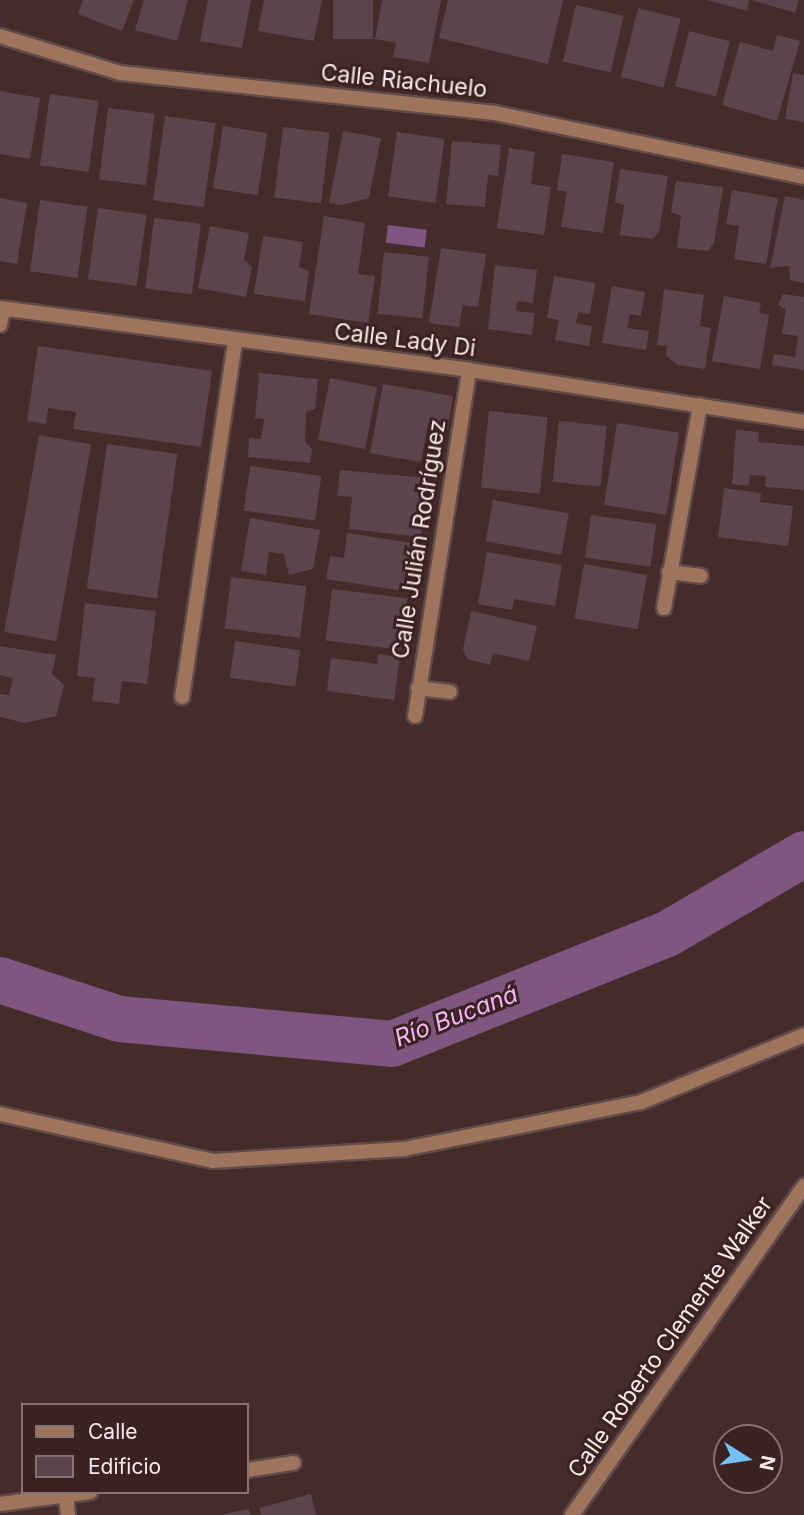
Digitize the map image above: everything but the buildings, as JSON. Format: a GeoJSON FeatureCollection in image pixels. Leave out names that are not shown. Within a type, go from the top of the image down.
{"type":"FeatureCollection","features":[{"type":"Feature","properties":{"kind":"street","name":"Calle Riachuelo"},"geometry":{"type":"LineString","coordinates":[[0,36],[120,73],[495,113],[804,177]]}},
{"type":"Feature","properties":{"kind":"street"},"geometry":{"type":"LineString","coordinates":[[0,325],[1,309]]}},
{"type":"Feature","properties":{"kind":"street","name":"Calle Lady Di"},"geometry":{"type":"LineString","coordinates":[[1,309],[469,370],[804,422]]}},
{"type":"Feature","properties":{"kind":"street"},"geometry":{"type":"LineString","coordinates":[[182,697],[236,341]]}},
{"type":"Feature","properties":{"kind":"street","name":"Calle Julián Rodríguez"},"geometry":{"type":"LineString","coordinates":[[415,716],[469,370]]}},
{"type":"Feature","properties":{"kind":"street"},"geometry":{"type":"LineString","coordinates":[[664,608],[700,405]]}},
{"type":"Feature","properties":{"kind":"street"},"geometry":{"type":"LineString","coordinates":[[669,572],[701,576]]}},
{"type":"Feature","properties":{"kind":"street"},"geometry":{"type":"LineString","coordinates":[[418,688],[450,692]]}},
{"type":"Feature","properties":{"kind":"street"},"geometry":{"type":"LineString","coordinates":[[0,1114],[213,1161],[404,1149],[641,1102],[804,1035]]}},
{"type":"Feature","properties":{"kind":"street","name":"Calle Roberto Clemente Walker"},"geometry":{"type":"LineString","coordinates":[[572,1515],[804,1186]]}},
{"type":"Feature","properties":{"kind":"street"},"geometry":{"type":"LineString","coordinates":[[248,1470],[293,1463]]}},
{"type":"Feature","properties":{"kind":"street"},"geometry":{"type":"LineString","coordinates":[[0,1504],[78,1494]]}},
{"type":"Feature","properties":{"kind":"street"},"geometry":{"type":"LineString","coordinates":[[66,1496],[68,1515]]}},
{"type":"Feature","properties":{"kind":"shaded area"},"geometry":{"type":"Polygon","coordinates":[[[388,225],[427,230],[425,248],[386,243],[388,225]]]}},
{"type":"Feature","properties":{"kind":"waterway","name":"Río Bucaná"},"geometry":{"type":"LineString","coordinates":[[0,980],[119,1019],[392,1044],[669,933],[804,854]]}}]}
